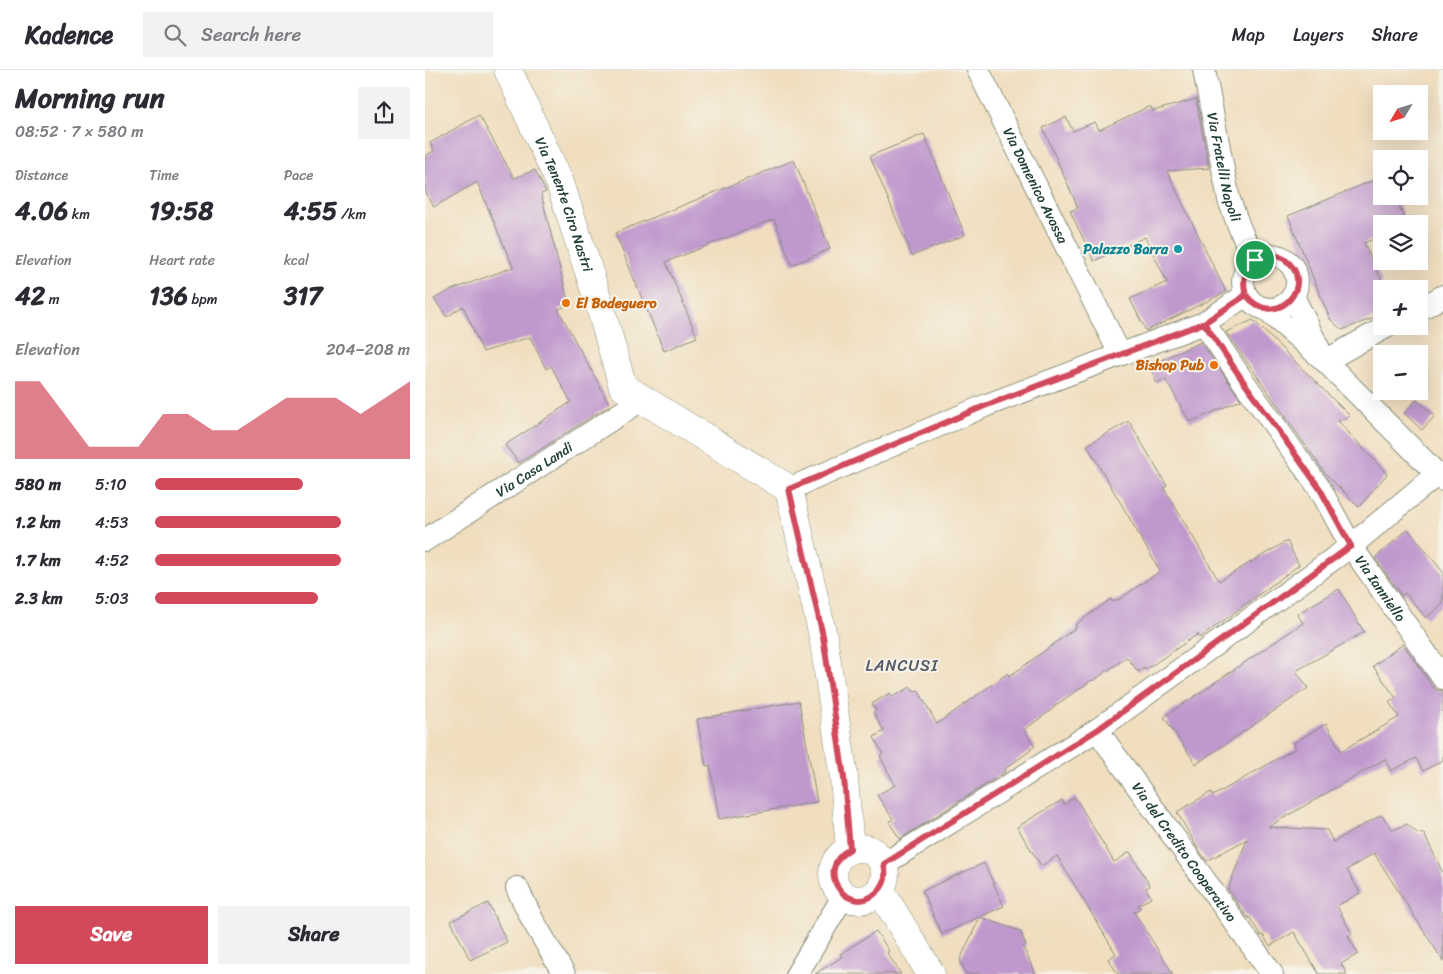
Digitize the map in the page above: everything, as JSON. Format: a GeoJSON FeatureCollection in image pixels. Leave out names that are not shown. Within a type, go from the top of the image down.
{"type":"FeatureCollection","features":[{"type":"Feature","properties":{"kind":"street","name":"Via Tenente Ciro Nastri"},"geometry":{"type":"LineString","coordinates":[[508,70],[560,183],[599,303],[623,387],[789,489]]}},
{"type":"Feature","properties":{"kind":"street","name":"Via Domenico Avossa"},"geometry":{"type":"LineString","coordinates":[[978,70],[1120,354]]}},
{"type":"Feature","properties":{"kind":"street","name":"Via Fratelli Napoli"},"geometry":{"type":"LineString","coordinates":[[1204,70],[1229,200],[1255,260]]}},
{"type":"Feature","properties":{"kind":"street"},"geometry":{"type":"LineString","coordinates":[[850,849],[844,778],[823,636],[789,489],[987,405],[1255,302],[1272,309],[1281,307],[1293,296],[1297,287],[1294,269],[1288,262],[1281,257],[1272,255],[1263,256],[1249,266],[1243,280],[1255,302],[1325,361],[1440,477],[1351,546],[1097,730],[882,877],[874,896],[867,899],[851,898],[838,889],[834,882],[834,866],[843,853],[858,847],[866,848],[880,857],[882,877],[931,974]]}},
{"type":"Feature","properties":{"kind":"street"},"geometry":{"type":"LineString","coordinates":[[1293,296],[1325,361]]}},
{"type":"Feature","properties":{"kind":"street"},"geometry":{"type":"LineString","coordinates":[[1428,305],[1443,296]]}},
{"type":"Feature","properties":{"kind":"street","name":"Via Ianniello"},"geometry":{"type":"LineString","coordinates":[[1204,323],[1320,489],[1351,546],[1443,678]]}},
{"type":"Feature","properties":{"kind":"street"},"geometry":{"type":"LineString","coordinates":[[1325,361],[1373,334]]}},
{"type":"Feature","properties":{"kind":"street","name":"Via Casa Landi"},"geometry":{"type":"LineString","coordinates":[[425,540],[643,399]]}},
{"type":"Feature","properties":{"kind":"street","name":"Via del Credito Cooperativo"},"geometry":{"type":"LineString","coordinates":[[1097,730],[1271,974]]}},
{"type":"Feature","properties":{"kind":"street"},"geometry":{"type":"LineString","coordinates":[[517,888],[532,919],[564,974]]}},
{"type":"Feature","properties":{"kind":"street"},"geometry":{"type":"LineString","coordinates":[[797,974],[843,894]]}},
{"type":"Feature","properties":{"kind":"building"},"geometry":{"type":"Polygon","coordinates":[[[1196,99],[1209,168],[1167,171],[1226,292],[1146,331],[1130,299],[1167,282],[1145,237],[1094,261],[1070,211],[1078,208],[1043,128],[1066,117],[1073,131],[1095,122],[1099,130],[1150,106],[1153,111],[1196,99]]]}},
{"type":"Feature","properties":{"kind":"building"},"geometry":{"type":"Polygon","coordinates":[[[479,115],[514,178],[535,170],[546,192],[541,194],[569,305],[558,309],[610,405],[519,463],[505,445],[571,402],[551,366],[546,369],[530,337],[483,352],[463,306],[447,317],[434,299],[451,290],[513,267],[477,182],[434,207],[425,191],[425,156],[434,151],[430,143],[479,115]]]}},
{"type":"Feature","properties":{"kind":"building"},"geometry":{"type":"Polygon","coordinates":[[[924,134],[965,235],[912,256],[870,156],[924,134]]]}},
{"type":"Feature","properties":{"kind":"building"},"geometry":{"type":"Polygon","coordinates":[[[794,160],[830,249],[792,265],[774,219],[666,262],[697,337],[664,351],[615,233],[794,160]]]}},
{"type":"Feature","properties":{"kind":"building"},"geometry":{"type":"Polygon","coordinates":[[[1373,180],[1373,205],[1399,205],[1403,215],[1373,215],[1373,239],[1364,243],[1373,263],[1373,270],[1376,270],[1381,279],[1373,280],[1373,318],[1342,330],[1330,319],[1288,216],[1373,180]]]}},
{"type":"Feature","properties":{"kind":"building"},"geometry":{"type":"Polygon","coordinates":[[[1253,320],[1350,416],[1338,421],[1387,474],[1359,507],[1325,473],[1226,332],[1253,320]]]}},
{"type":"Feature","properties":{"kind":"building"},"geometry":{"type":"Polygon","coordinates":[[[1201,342],[1241,400],[1190,422],[1165,379],[1156,383],[1150,365],[1201,342]]]}},
{"type":"Feature","properties":{"kind":"building"},"geometry":{"type":"Polygon","coordinates":[[[1417,400],[1435,416],[1422,430],[1404,413],[1417,400]]]}},
{"type":"Feature","properties":{"kind":"building"},"geometry":{"type":"Polygon","coordinates":[[[1129,421],[1167,486],[1164,488],[1219,581],[1287,541],[1299,565],[1200,638],[1198,634],[1145,670],[1144,668],[1138,672],[1127,657],[1092,680],[1024,730],[1035,746],[1005,769],[1005,772],[900,839],[889,822],[893,819],[877,795],[895,785],[880,756],[883,754],[874,737],[884,731],[873,712],[876,710],[872,704],[890,693],[892,697],[911,687],[914,692],[918,690],[937,724],[1008,673],[1009,676],[1017,671],[1077,627],[1075,625],[1111,599],[1113,602],[1118,600],[1160,571],[1087,445],[1129,421]]]}},
{"type":"Feature","properties":{"kind":"building"},"geometry":{"type":"Polygon","coordinates":[[[1408,529],[1443,572],[1443,604],[1426,618],[1405,593],[1402,596],[1375,558],[1408,529]]]}},
{"type":"Feature","properties":{"kind":"building"},"geometry":{"type":"Polygon","coordinates":[[[1339,589],[1364,632],[1296,671],[1308,688],[1196,764],[1164,717],[1303,623],[1297,614],[1339,589]]]}},
{"type":"Feature","properties":{"kind":"building"},"geometry":{"type":"Polygon","coordinates":[[[1403,644],[1432,686],[1437,690],[1443,691],[1443,760],[1423,771],[1416,758],[1391,771],[1385,759],[1268,827],[1327,830],[1333,842],[1381,815],[1393,830],[1407,824],[1417,833],[1424,834],[1443,873],[1443,961],[1374,853],[1347,870],[1360,893],[1337,906],[1352,934],[1348,936],[1358,954],[1341,964],[1347,974],[1319,974],[1294,932],[1270,946],[1228,889],[1247,839],[1207,861],[1177,812],[1211,792],[1213,796],[1296,748],[1293,743],[1326,724],[1341,751],[1399,717],[1389,702],[1396,698],[1373,666],[1403,644]]]}},
{"type":"Feature","properties":{"kind":"building"},"geometry":{"type":"Polygon","coordinates":[[[799,701],[817,802],[719,819],[710,765],[706,766],[697,719],[799,701]]]}},
{"type":"Feature","properties":{"kind":"building"},"geometry":{"type":"Polygon","coordinates":[[[1075,797],[1114,862],[1130,852],[1150,886],[1146,888],[1151,898],[1138,905],[1140,908],[1134,912],[1173,974],[1118,974],[1108,959],[1116,954],[1057,856],[1041,866],[1017,827],[1062,800],[1064,804],[1075,797]]]}},
{"type":"Feature","properties":{"kind":"building"},"geometry":{"type":"Polygon","coordinates":[[[984,863],[1004,906],[942,934],[922,891],[984,863]]]}},
{"type":"Feature","properties":{"kind":"building"},"geometry":{"type":"Polygon","coordinates":[[[488,903],[507,942],[470,960],[451,921],[488,903]]]}},
{"type":"Feature","properties":{"kind":"building"},"geometry":{"type":"Polygon","coordinates":[[[980,917],[1020,931],[1026,945],[1023,947],[1036,974],[966,974],[960,960],[980,917]]]}},
{"type":"Feature","properties":{"kind":"building"},"geometry":{"type":"Polygon","coordinates":[[[876,931],[889,951],[887,953],[901,974],[815,974],[842,957],[840,954],[876,931]]]}},
{"type":"Feature","properties":{"kind":"place","name":"Palazzo Barra"},"geometry":{"type":"Point","coordinates":[1178,249]}},
{"type":"Feature","properties":{"kind":"place","name":"El Bodeguero"},"geometry":{"type":"Point","coordinates":[566,303]}},
{"type":"Feature","properties":{"kind":"place","name":"Bishop Pub"},"geometry":{"type":"Point","coordinates":[1214,365]}},
{"type":"Feature","properties":{"kind":"district","name":"LANCUSI"},"geometry":{"type":"Point","coordinates":[902,665]}},
{"type":"Feature","properties":{"kind":"route"},"geometry":{"type":"LineString","coordinates":[[1255,260],[1245,272],[1243,280],[1246,295],[1204,323],[987,405],[789,489],[823,636],[844,778],[850,849],[838,859],[834,866],[833,874],[834,882],[843,894],[859,900],[874,896],[880,890],[885,878],[884,864],[1097,730],[1351,546],[1320,489],[1204,323],[1246,295],[1257,305],[1272,309],[1281,307],[1293,296],[1297,287],[1297,278],[1294,269],[1288,262],[1281,257],[1272,255],[1263,256],[1255,260]]}}]}
